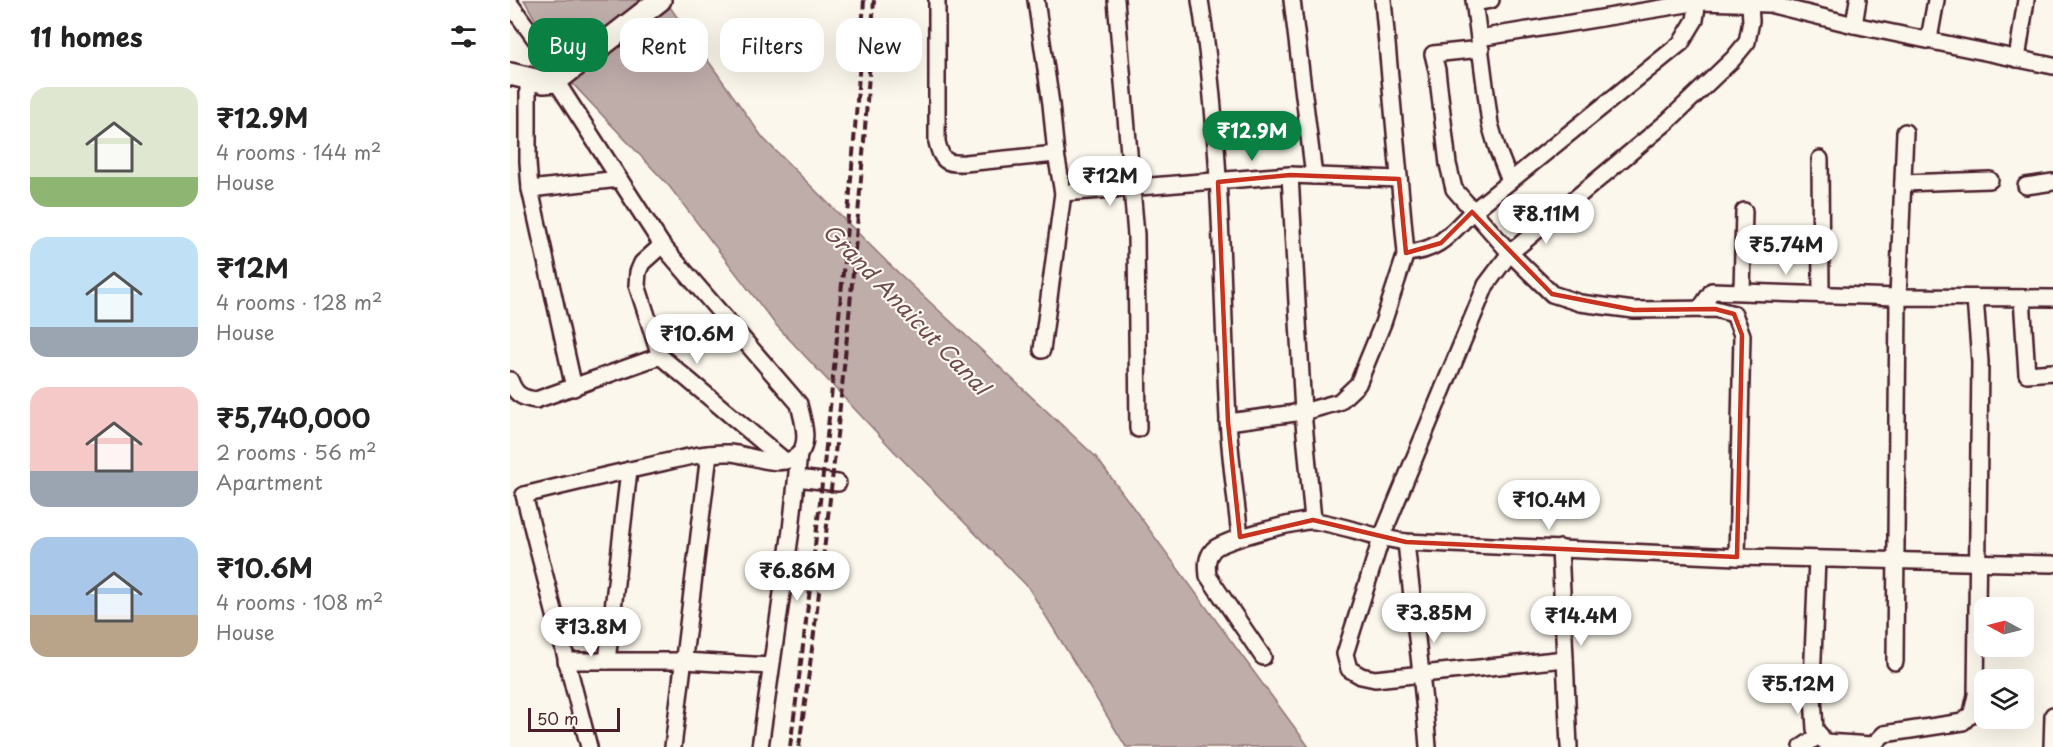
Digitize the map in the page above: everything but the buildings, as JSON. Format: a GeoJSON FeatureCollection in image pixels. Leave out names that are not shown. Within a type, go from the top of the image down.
{"type":"FeatureCollection","features":[{"type":"Feature","properties":{"kind":"street"},"geometry":{"type":"LineString","coordinates":[[574,388],[530,189],[519,77],[544,82],[560,79],[660,0]]}},
{"type":"Feature","properties":{"kind":"street"},"geometry":{"type":"LineString","coordinates":[[938,0],[937,142],[941,157],[951,164],[1056,154]]}},
{"type":"Feature","properties":{"kind":"street"},"geometry":{"type":"LineString","coordinates":[[1036,0],[1063,193],[1042,350]]}},
{"type":"Feature","properties":{"kind":"street"},"geometry":{"type":"LineString","coordinates":[[1116,0],[1136,235],[1138,429]]}},
{"type":"Feature","properties":{"kind":"street"},"geometry":{"type":"LineString","coordinates":[[1200,0],[1209,55],[1218,182],[1228,422],[1240,537]]}},
{"type":"Feature","properties":{"kind":"street"},"geometry":{"type":"LineString","coordinates":[[1292,0],[1314,176]]}},
{"type":"Feature","properties":{"kind":"street"},"geometry":{"type":"LineString","coordinates":[[1228,422],[1304,412],[1339,402],[1358,384],[1383,323],[1406,253],[1383,0]]}},
{"type":"Feature","properties":{"kind":"street"},"geometry":{"type":"LineString","coordinates":[[1491,0],[1474,2],[1490,124],[1510,181]]}},
{"type":"Feature","properties":{"kind":"street"},"geometry":{"type":"LineString","coordinates":[[1854,25],[1858,0]]}},
{"type":"Feature","properties":{"kind":"street"},"geometry":{"type":"LineString","coordinates":[[1929,39],[1936,0]]}},
{"type":"Feature","properties":{"kind":"street"},"geometry":{"type":"LineString","coordinates":[[2017,59],[2026,0]]}},
{"type":"Feature","properties":{"kind":"street"},"geometry":{"type":"LineString","coordinates":[[1406,253],[1421,252],[1441,243],[1472,212],[1681,43],[1695,20],[1699,1]]}},
{"type":"Feature","properties":{"kind":"street"},"geometry":{"type":"LineString","coordinates":[[1737,557],[1742,335],[1734,314],[1715,309],[1634,310],[1580,303],[1552,294],[1510,253],[1454,189],[1448,164],[1437,70],[1433,54],[1699,1],[1750,4],[1769,2],[1854,25],[2053,66]]}},
{"type":"Feature","properties":{"kind":"street"},"geometry":{"type":"LineString","coordinates":[[510,4],[560,79],[619,179],[662,245],[799,404],[805,442],[799,454],[791,530],[760,747]]}},
{"type":"Feature","properties":{"kind":"street"},"geometry":{"type":"LineString","coordinates":[[1565,659],[1375,679],[1361,676],[1349,669],[1346,654],[1381,539],[1486,285],[1510,253],[1668,122],[1733,59],[1747,42],[1751,21],[1750,4]]}},
{"type":"Feature","properties":{"kind":"street"},"geometry":{"type":"LineString","coordinates":[[1894,662],[1899,297],[1905,132]]}},
{"type":"Feature","properties":{"kind":"street"},"geometry":{"type":"LineString","coordinates":[[1820,159],[1821,294]]}},
{"type":"Feature","properties":{"kind":"street"},"geometry":{"type":"LineString","coordinates":[[1063,193],[1290,175],[1399,179]]}},
{"type":"Feature","properties":{"kind":"street"},"geometry":{"type":"LineString","coordinates":[[1290,175],[1313,520]]}},
{"type":"Feature","properties":{"kind":"street"},"geometry":{"type":"LineString","coordinates":[[530,189],[619,179]]}},
{"type":"Feature","properties":{"kind":"street"},"geometry":{"type":"LineString","coordinates":[[1903,183],[1990,180]]}},
{"type":"Feature","properties":{"kind":"street"},"geometry":{"type":"LineString","coordinates":[[2026,186],[2053,182]]}},
{"type":"Feature","properties":{"kind":"street"},"geometry":{"type":"LineString","coordinates":[[1742,291],[1744,212]]}},
{"type":"Feature","properties":{"kind":"street"},"geometry":{"type":"LineString","coordinates":[[662,245],[642,263],[638,272],[638,285],[660,356],[785,461]]}},
{"type":"Feature","properties":{"kind":"street"},"geometry":{"type":"LineString","coordinates":[[1700,309],[1712,291],[1899,297],[2053,298]]}},
{"type":"Feature","properties":{"kind":"street"},"geometry":{"type":"LineString","coordinates":[[1816,559],[1812,682],[1815,729],[1825,742],[1872,746],[1884,734],[1963,722],[1972,713],[1976,695],[1980,362],[1975,298]]}},
{"type":"Feature","properties":{"kind":"street"},"geometry":{"type":"LineString","coordinates":[[2022,298],[2027,374],[2053,372]]}},
{"type":"Feature","properties":{"kind":"street"},"geometry":{"type":"LineString","coordinates":[[510,380],[513,390],[523,398],[536,400],[660,356]]}},
{"type":"Feature","properties":{"kind":"street"},"geometry":{"type":"LineString","coordinates":[[589,747],[517,496],[687,457],[730,453],[764,460],[785,461],[799,454]]}},
{"type":"Feature","properties":{"kind":"street"},"geometry":{"type":"LineString","coordinates":[[673,747],[709,454]]}},
{"type":"Feature","properties":{"kind":"street"},"geometry":{"type":"LineString","coordinates":[[607,661],[629,470]]}},
{"type":"Feature","properties":{"kind":"street"},"geometry":{"type":"LineString","coordinates":[[797,478],[838,483]]}},
{"type":"Feature","properties":{"kind":"street"},"geometry":{"type":"LineString","coordinates":[[1263,657],[1208,576],[1207,562],[1214,548],[1240,537],[1313,520],[1381,539],[1406,542],[1737,557],[2053,564]]}},
{"type":"Feature","properties":{"kind":"street"},"geometry":{"type":"LineString","coordinates":[[1406,542],[1413,618],[1423,675],[1428,747]]}},
{"type":"Feature","properties":{"kind":"street"},"geometry":{"type":"LineString","coordinates":[[1560,548],[1569,747]]}},
{"type":"Feature","properties":{"kind":"street"},"geometry":{"type":"LineString","coordinates":[[566,661],[684,661],[770,666]]}},
{"type":"Feature","properties":{"kind":"street"},"geometry":{"type":"LineString","coordinates":[[2052,747],[2053,716]]}},
{"type":"Feature","properties":{"kind":"street"},"geometry":{"type":"LineString","coordinates":[[1802,747],[1820,735]]}},
{"type":"Feature","properties":{"kind":"highlighted area"},"geometry":{"type":"Polygon","coordinates":[[[1290,175],[1399,179],[1406,253],[1441,243],[1472,212],[1552,294],[1634,310],[1715,309],[1734,314],[1742,335],[1737,557],[1406,542],[1313,520],[1240,537],[1228,422],[1218,182],[1290,175]]]}},
{"type":"Feature","properties":{"kind":"water","name":"Grand Anaicut Canal"},"geometry":{"type":"Polygon","coordinates":[[[524,0],[665,0],[678,18],[620,18],[620,72],[708,72],[708,61],[763,138],[888,263],[1096,457],[1309,747],[1126,747],[1028,587],[893,450],[775,324],[669,186],[572,83],[566,72],[608,72],[608,18],[534,18],[524,0]]]}},
{"type":"Feature","properties":{"kind":"railway"},"geometry":{"type":"LineString","coordinates":[[790,747],[833,374],[864,0]]}},
{"type":"Feature","properties":{"kind":"railway"},"geometry":{"type":"LineString","coordinates":[[799,747],[823,561],[843,374],[874,0]]}}]}
